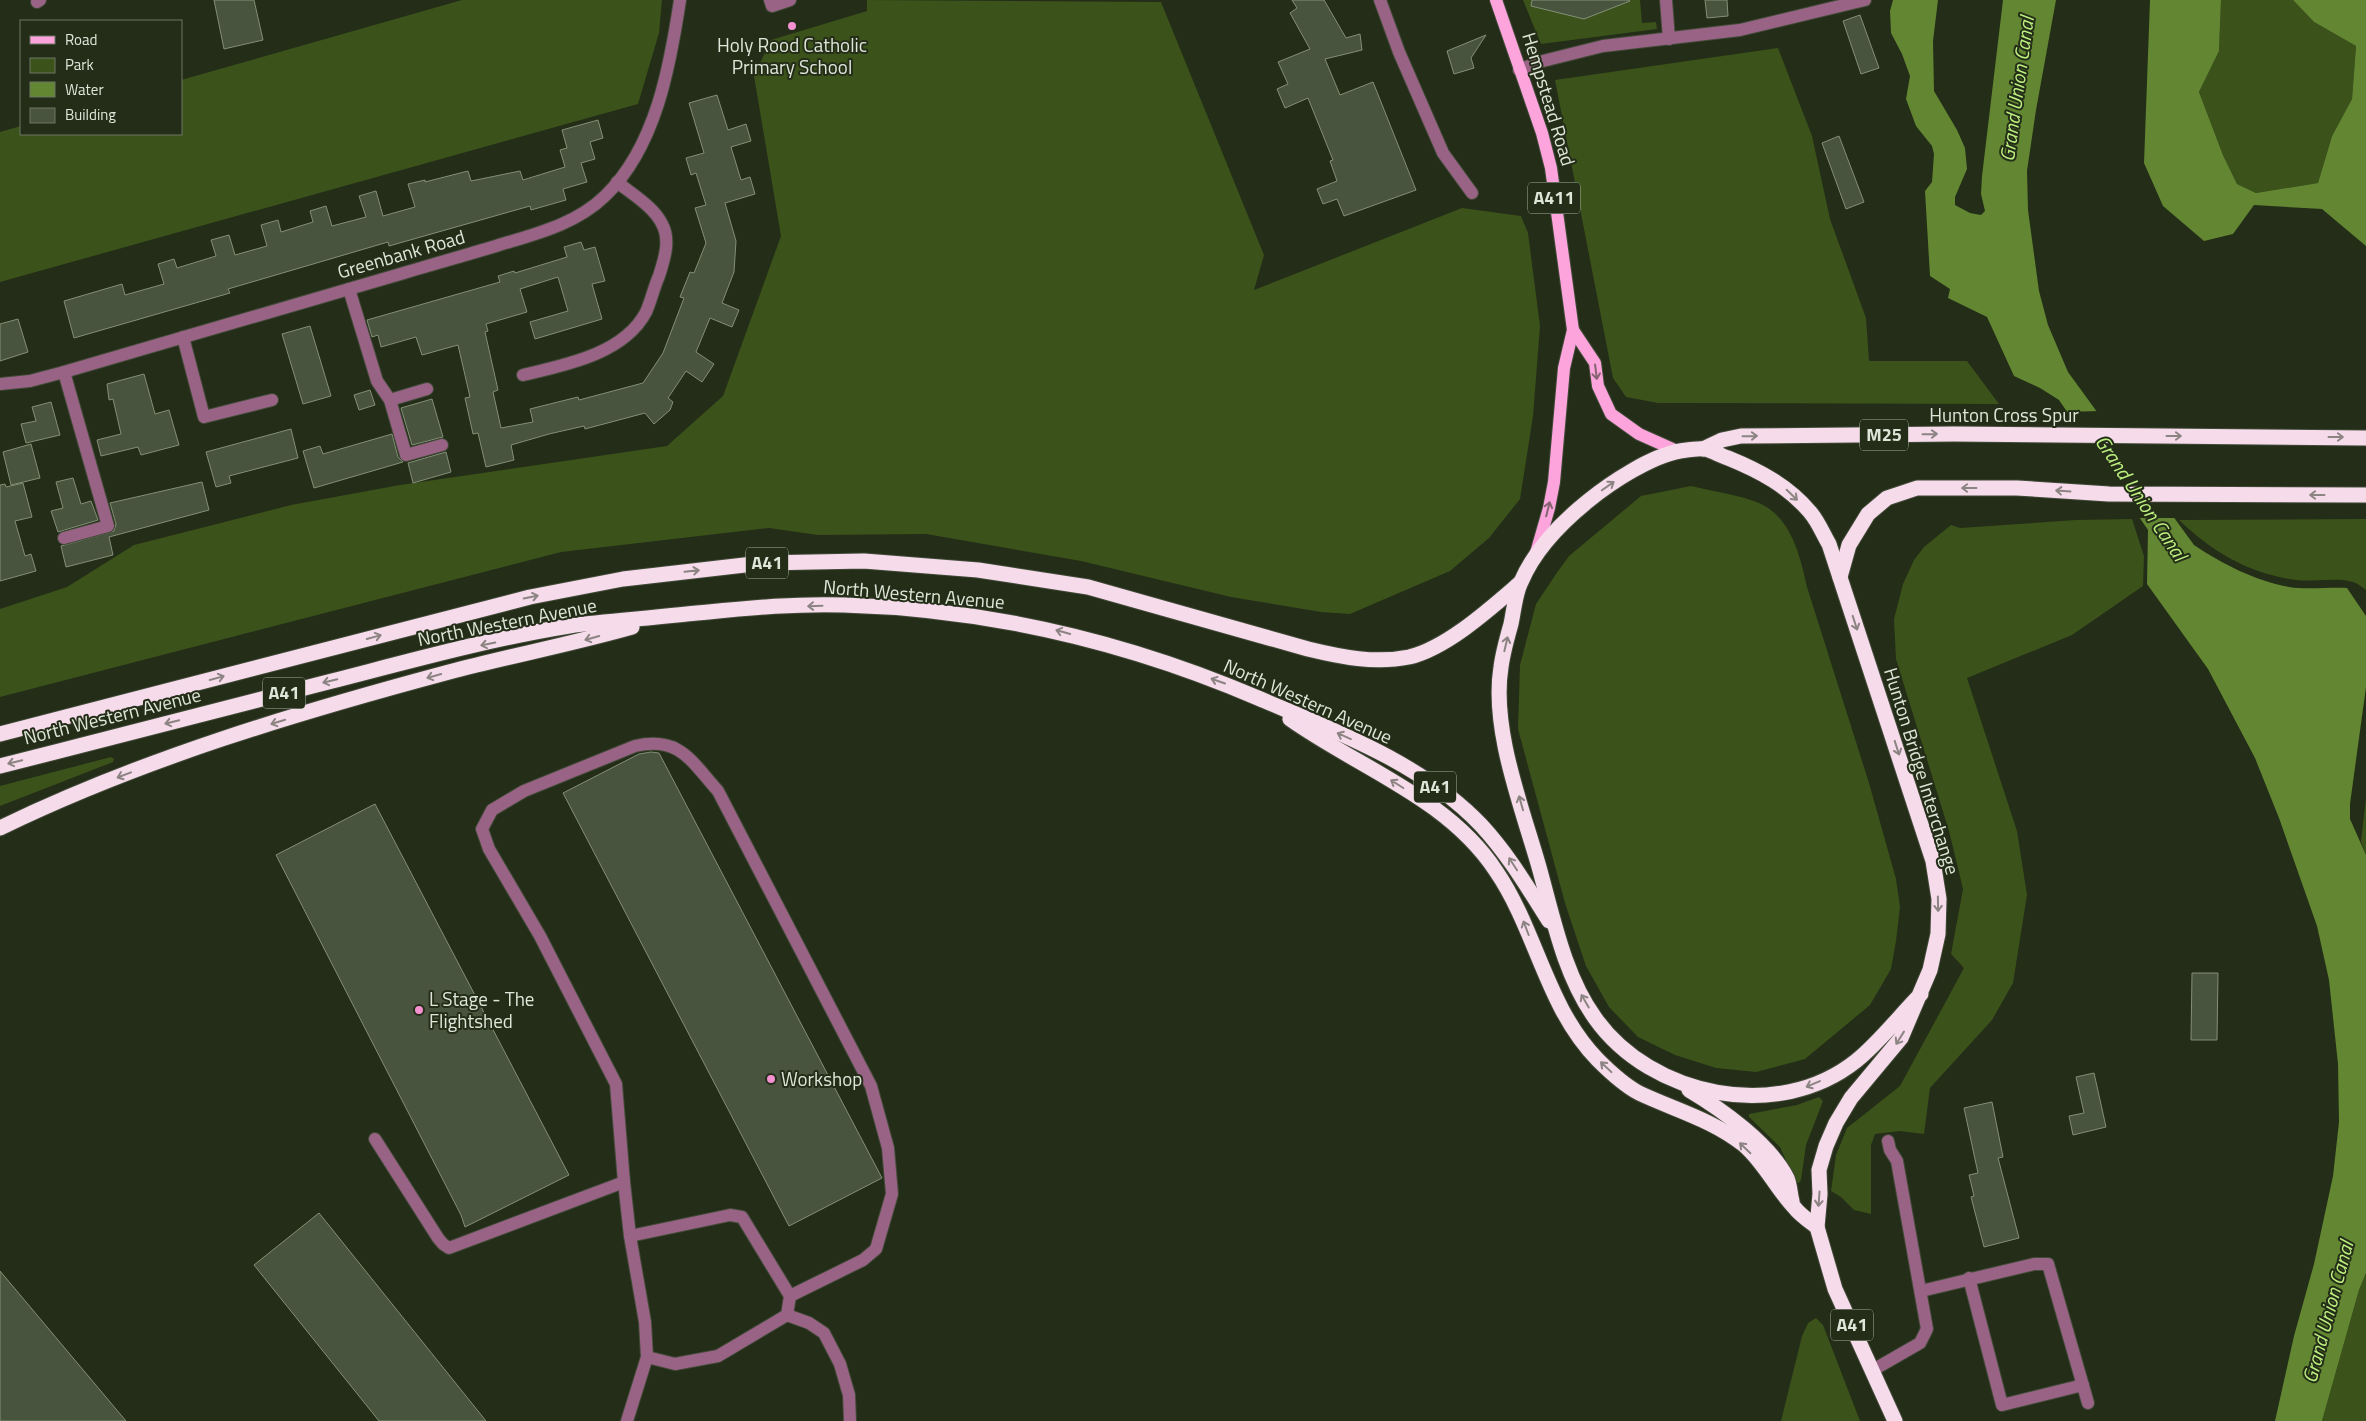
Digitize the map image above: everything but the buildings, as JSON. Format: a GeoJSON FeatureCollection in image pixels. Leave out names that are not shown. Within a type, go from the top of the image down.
{"type":"FeatureCollection","features":[{"type":"Feature","properties":{"kind":"highway","name":"Hunton Cross Spur"},"geometry":{"type":"LineString","coordinates":[[1703,449],[1722,440],[1740,436],[1944,434],[2366,438]]}},
{"type":"Feature","properties":{"kind":"highway","name":"Hunton Bridge Interchange"},"geometry":{"type":"LineString","coordinates":[[1703,449],[1744,464],[1781,483],[1812,514],[1829,544],[1933,861],[1939,899],[1938,934],[1930,970],[1921,994],[1856,1061],[1833,1075],[1786,1093],[1765,1095],[1730,1094],[1672,1079],[1644,1064],[1615,1042],[1595,1018],[1579,991],[1558,934],[1504,743],[1500,707],[1500,668],[1520,583],[1535,556],[1575,512],[1608,485],[1641,466],[1677,451],[1703,449]]}},
{"type":"Feature","properties":{"kind":"highway"},"geometry":{"type":"LineString","coordinates":[[1840,577],[1849,546],[1868,514],[1887,498],[1911,489],[2017,488],[2110,494],[2366,495]]}},
{"type":"Feature","properties":{"kind":"highway","name":"North Western Avenue"},"geometry":{"type":"LineString","coordinates":[[0,734],[530,597],[623,579],[762,563],[864,560],[978,570],[1088,587],[1339,657],[1376,660],[1410,656],[1442,642],[1486,613],[1520,583]]}},
{"type":"Feature","properties":{"kind":"highway","name":"North Western Avenue"},"geometry":{"type":"LineString","coordinates":[[0,766],[426,657],[570,626],[742,608],[843,605],[970,615],[1053,629],[1126,650],[1226,684],[1359,742],[1410,771],[1451,798],[1481,825],[1508,857],[1558,934]]}},
{"type":"Feature","properties":{"kind":"highway"},"geometry":{"type":"LineString","coordinates":[[0,828],[97,786],[239,733],[448,672],[573,644],[672,616]]}},
{"type":"Feature","properties":{"kind":"highway"},"geometry":{"type":"LineString","coordinates":[[1263,700],[1316,738],[1427,802],[1470,839],[1496,869],[1519,909],[1556,1001],[1578,1038],[1616,1076],[1638,1092],[1716,1126],[1745,1146],[1794,1207],[1817,1227]]}},
{"type":"Feature","properties":{"kind":"highway","name":"A41"},"geometry":{"type":"LineString","coordinates":[[1894,1421],[1873,1370],[1835,1289],[1817,1227],[1820,1194],[1819,1170],[1832,1130],[1851,1098],[1902,1038],[1921,994]]}},
{"type":"Feature","properties":{"kind":"highway"},"geometry":{"type":"LineString","coordinates":[[1672,1079],[1716,1106],[1770,1152],[1787,1179],[1794,1207]]}},
{"type":"Feature","properties":{"kind":"main road","name":"Hempstead Road"},"geometry":{"type":"LineString","coordinates":[[1496,0],[1542,133],[1551,168],[1573,330],[1564,368],[1554,482],[1549,508],[1535,556]]}},
{"type":"Feature","properties":{"kind":"main road","name":"Hempstead Road"},"geometry":{"type":"LineString","coordinates":[[1573,330],[1595,363],[1598,386],[1611,414],[1639,434],[1677,451]]}},
{"type":"Feature","properties":{"kind":"street","name":"Greenbank Road"},"geometry":{"type":"LineString","coordinates":[[0,384],[30,381],[64,372],[553,229],[575,218],[592,206],[617,182],[639,149],[655,112],[674,42],[680,0]]}},
{"type":"Feature","properties":{"kind":"street"},"geometry":{"type":"LineString","coordinates":[[770,0],[772,6],[790,0]]}},
{"type":"Feature","properties":{"kind":"street"},"geometry":{"type":"LineString","coordinates":[[1380,0],[1443,153],[1472,193]]}},
{"type":"Feature","properties":{"kind":"street"},"geometry":{"type":"LineString","coordinates":[[1666,0],[1669,39]]}},
{"type":"Feature","properties":{"kind":"street"},"geometry":{"type":"LineString","coordinates":[[1519,70],[1539,62],[1603,46],[1740,30],[1865,0]]}},
{"type":"Feature","properties":{"kind":"street"},"geometry":{"type":"LineString","coordinates":[[523,375],[577,362],[595,355],[622,338],[645,313],[663,264],[667,244],[665,233],[663,224],[655,213],[617,182]]}},
{"type":"Feature","properties":{"kind":"street"},"geometry":{"type":"LineString","coordinates":[[349,289],[377,381],[390,400],[406,455],[442,445]]}},
{"type":"Feature","properties":{"kind":"street"},"geometry":{"type":"LineString","coordinates":[[183,337],[204,417],[272,400]]}},
{"type":"Feature","properties":{"kind":"street"},"geometry":{"type":"LineString","coordinates":[[64,372],[108,526],[64,538]]}},
{"type":"Feature","properties":{"kind":"street"},"geometry":{"type":"LineString","coordinates":[[390,400],[428,389]]}},
{"type":"Feature","properties":{"kind":"street"},"geometry":{"type":"LineString","coordinates":[[627,1421],[647,1357],[645,1322],[630,1236],[616,1084],[540,936],[489,849],[482,828],[492,810],[524,790],[635,746],[651,743],[668,744],[686,755],[718,791],[871,1086],[888,1148],[892,1194],[876,1249],[863,1260],[790,1296]]}},
{"type":"Feature","properties":{"kind":"street"},"geometry":{"type":"LineString","coordinates":[[375,1139],[438,1238],[449,1248],[624,1182]]}},
{"type":"Feature","properties":{"kind":"street"},"geometry":{"type":"LineString","coordinates":[[1873,1370],[1920,1342],[1927,1329],[1897,1160],[1890,1150],[1888,1141]]}},
{"type":"Feature","properties":{"kind":"street"},"geometry":{"type":"LineString","coordinates":[[630,1236],[730,1215],[742,1217],[790,1296],[787,1315]]}},
{"type":"Feature","properties":{"kind":"street"},"geometry":{"type":"LineString","coordinates":[[1921,1291],[2034,1264],[2048,1264],[2088,1402]]}},
{"type":"Feature","properties":{"kind":"street"},"geometry":{"type":"LineString","coordinates":[[1970,1278],[2002,1405],[2083,1385]]}},
{"type":"Feature","properties":{"kind":"street"},"geometry":{"type":"LineString","coordinates":[[647,1357],[675,1364],[718,1356],[787,1315]]}},
{"type":"Feature","properties":{"kind":"street"},"geometry":{"type":"LineString","coordinates":[[787,1315],[809,1323],[824,1333],[840,1364],[849,1395],[850,1421]]}},
{"type":"Feature","properties":{"kind":"green space"},"geometry":{"type":"Polygon","coordinates":[[[462,0],[662,0],[659,33],[638,104],[0,282],[0,132],[20,126],[20,135],[182,135],[182,80],[462,0]]]}},
{"type":"Feature","properties":{"kind":"green space"},"geometry":{"type":"Polygon","coordinates":[[[867,0],[1161,2],[1264,255],[1254,290],[1462,208],[1521,216],[1528,233],[1540,326],[1533,416],[1520,499],[1489,538],[1450,571],[1350,614],[1321,612],[1231,597],[1081,561],[926,534],[818,535],[769,528],[561,552],[0,697],[0,609],[67,587],[134,545],[291,505],[400,485],[667,446],[723,396],[781,236],[754,76],[771,40],[867,11],[867,0]]]}},
{"type":"Feature","properties":{"kind":"green space"},"geometry":{"type":"Polygon","coordinates":[[[1523,0],[1640,0],[1642,23],[1656,22],[1657,29],[1541,44],[1523,0]]]}},
{"type":"Feature","properties":{"kind":"green space"},"geometry":{"type":"Polygon","coordinates":[[[2221,0],[2293,0],[2314,22],[2356,46],[2352,99],[2332,136],[2318,183],[2256,193],[2237,184],[2223,155],[2199,92],[2219,51],[2221,0]]]}},
{"type":"Feature","properties":{"kind":"green space"},"geometry":{"type":"Polygon","coordinates":[[[1778,48],[1812,136],[1830,219],[1866,318],[1869,361],[1967,361],[1999,404],[1658,403],[1626,397],[1613,378],[1555,80],[1778,48]]]}},
{"type":"Feature","properties":{"kind":"green space"},"geometry":{"type":"Polygon","coordinates":[[[1691,486],[1735,495],[1759,503],[1770,509],[1779,518],[1792,538],[1869,783],[1896,879],[1900,907],[1891,969],[1870,1005],[1805,1059],[1756,1072],[1716,1068],[1675,1055],[1638,1037],[1609,1007],[1586,966],[1565,903],[1518,729],[1520,665],[1536,604],[1556,574],[1569,556],[1641,496],[1691,486]]]}},
{"type":"Feature","properties":{"kind":"green space"},"geometry":{"type":"Polygon","coordinates":[[[2132,519],[2144,556],[2143,586],[2072,635],[1967,678],[2017,831],[2027,895],[2013,983],[1992,1020],[1930,1088],[1924,1134],[1900,1131],[1875,1134],[1871,1145],[1871,1214],[1854,1210],[1841,1197],[1831,1191],[1836,1155],[1847,1128],[1900,1086],[1964,968],[1951,954],[1963,889],[1949,831],[1896,659],[1894,619],[1903,584],[1914,560],[1924,547],[1951,525],[1960,528],[2076,520],[2132,519]]]}},
{"type":"Feature","properties":{"kind":"green space"},"geometry":{"type":"Polygon","coordinates":[[[2366,519],[2366,590],[2356,583],[2347,581],[2296,580],[2263,573],[2247,567],[2218,551],[2179,520],[2366,519]]]}},
{"type":"Feature","properties":{"kind":"green space"},"geometry":{"type":"Polygon","coordinates":[[[111,757],[114,759],[113,762],[0,806],[0,786],[111,757]]]}},
{"type":"Feature","properties":{"kind":"green space"},"geometry":{"type":"Polygon","coordinates":[[[2366,798],[2366,855],[2361,841],[2366,798]]]}},
{"type":"Feature","properties":{"kind":"green space"},"geometry":{"type":"Polygon","coordinates":[[[1819,1097],[1823,1101],[1806,1145],[1799,1183],[1796,1182],[1780,1147],[1749,1117],[1749,1114],[1797,1105],[1819,1097]]]}},
{"type":"Feature","properties":{"kind":"green space"},"geometry":{"type":"Polygon","coordinates":[[[2366,1273],[2366,1421],[2322,1421],[2359,1290],[2366,1273]]]}},
{"type":"Feature","properties":{"kind":"green space"},"geometry":{"type":"Polygon","coordinates":[[[1816,1318],[1823,1325],[1860,1421],[1781,1421],[1802,1336],[1808,1323],[1816,1318]]]}},
{"type":"Feature","properties":{"kind":"water","name":"Grand Union Canal"},"geometry":{"type":"Polygon","coordinates":[[[1893,0],[1938,0],[1933,41],[1934,91],[1957,130],[1965,148],[1967,169],[1955,197],[1955,205],[1970,213],[1981,215],[1985,211],[1981,194],[1982,176],[2003,0],[2056,0],[2027,171],[2028,210],[2039,291],[2048,325],[2068,372],[2194,545],[2216,559],[2264,581],[2289,587],[2347,588],[2366,616],[2366,687],[2350,804],[2350,819],[2366,855],[2366,1273],[2359,1290],[2322,1421],[2275,1421],[2294,1336],[2314,1264],[2333,1176],[2339,1122],[2338,1064],[2329,980],[2317,926],[2279,818],[2255,758],[2208,669],[2147,584],[2148,530],[2059,400],[2040,388],[2014,376],[1987,317],[1948,298],[1950,289],[1930,276],[1925,191],[1932,182],[1934,154],[1932,146],[1916,126],[1906,99],[1910,76],[1902,54],[1891,33],[1890,11],[1893,0]]]}},
{"type":"Feature","properties":{"kind":"water"},"geometry":{"type":"Polygon","coordinates":[[[2150,0],[2221,0],[2219,51],[2199,92],[2223,155],[2237,184],[2256,193],[2318,183],[2332,136],[2352,99],[2356,46],[2314,22],[2293,0],[2366,0],[2366,246],[2322,209],[2254,205],[2233,234],[2204,241],[2163,206],[2144,163],[2150,0]]]}},
{"type":"Feature","properties":{"kind":"pier"},"geometry":{"type":"Polygon","coordinates":[[[2100,411],[2177,518],[2138,518],[2064,412],[2100,411]]]}},
{"type":"Feature","properties":{"kind":"place","name":"Holy Rood Catholic Primary School"},"geometry":{"type":"Point","coordinates":[792,26]}},
{"type":"Feature","properties":{"kind":"place","name":"L Stage - The Flightshed"},"geometry":{"type":"Point","coordinates":[419,1010]}},
{"type":"Feature","properties":{"kind":"place","name":"Workshop"},"geometry":{"type":"Point","coordinates":[771,1079]}}]}
